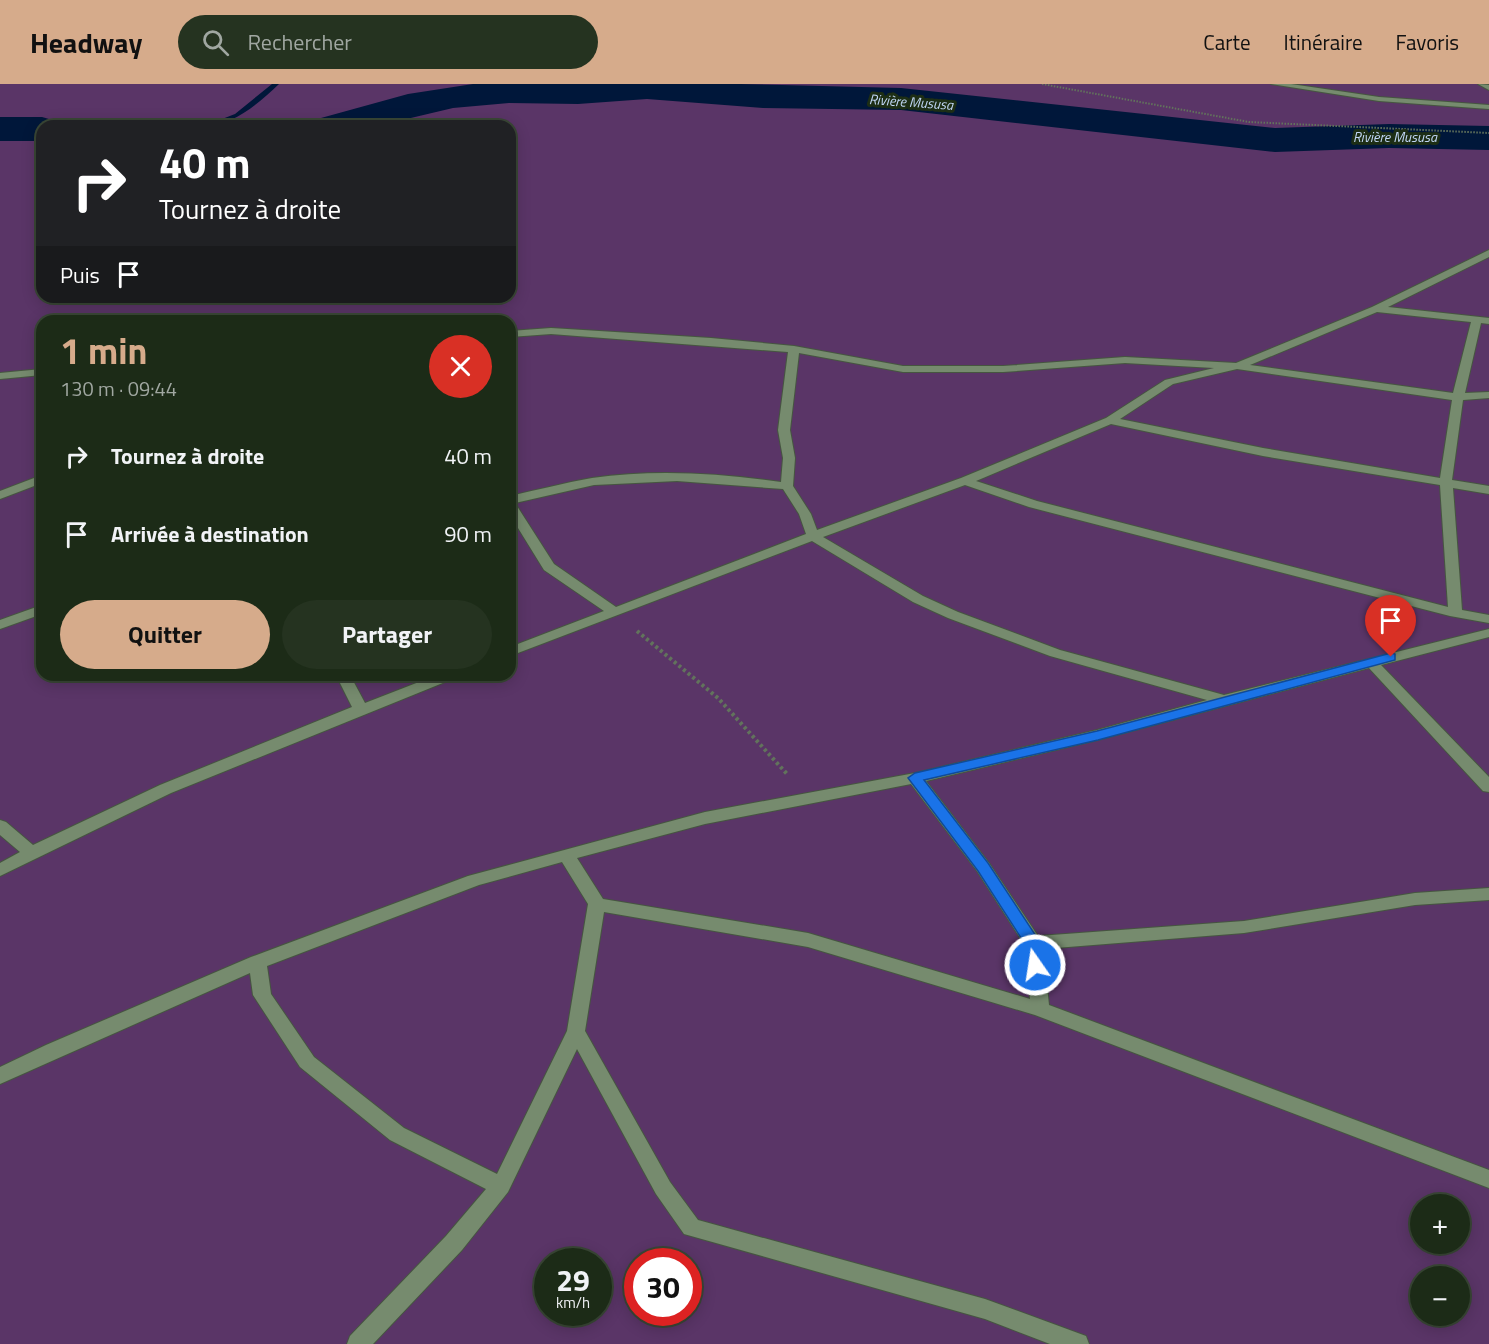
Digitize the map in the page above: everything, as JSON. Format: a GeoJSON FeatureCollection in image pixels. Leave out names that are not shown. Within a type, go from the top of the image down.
{"type":"FeatureCollection","features":[{"type":"Feature","properties":{"kind":"street"},"geometry":{"type":"LineString","coordinates":[[1275,84],[1379,99],[1489,107]]}},
{"type":"Feature","properties":{"kind":"street"},"geometry":{"type":"LineString","coordinates":[[1482,84],[1489,88]]}},
{"type":"Feature","properties":{"kind":"street"},"geometry":{"type":"LineString","coordinates":[[516,649],[813,536],[965,482],[1110,420],[1169,382],[1237,366],[1377,309],[1489,253]]}},
{"type":"Feature","properties":{"kind":"street"},"geometry":{"type":"LineString","coordinates":[[1377,309],[1483,320],[1458,398],[1446,482],[1455,613]]}},
{"type":"Feature","properties":{"kind":"street"},"geometry":{"type":"LineString","coordinates":[[516,334],[551,331],[612,334],[794,350],[903,369],[1003,369],[1125,360],[1237,366],[1458,398],[1489,395]]}},
{"type":"Feature","properties":{"kind":"street"},"geometry":{"type":"LineString","coordinates":[[794,350],[784,430],[789,458],[787,486],[805,514],[813,536],[918,599],[953,615],[1055,653],[1224,700]]}},
{"type":"Feature","properties":{"kind":"street"},"geometry":{"type":"LineString","coordinates":[[0,376],[36,373]]}},
{"type":"Feature","properties":{"kind":"street"},"geometry":{"type":"LineString","coordinates":[[1110,420],[1263,452],[1489,490]]}},
{"type":"Feature","properties":{"kind":"street"},"geometry":{"type":"LineString","coordinates":[[516,499],[570,486],[622,480],[698,477],[787,486]]}},
{"type":"Feature","properties":{"kind":"street"},"geometry":{"type":"LineString","coordinates":[[0,495],[36,481]]}},
{"type":"Feature","properties":{"kind":"street"},"geometry":{"type":"LineString","coordinates":[[965,482],[1033,504],[1455,613],[1489,619]]}},
{"type":"Feature","properties":{"kind":"street"},"geometry":{"type":"LineString","coordinates":[[516,515],[549,567],[613,611]]}},
{"type":"Feature","properties":{"kind":"street"},"geometry":{"type":"LineString","coordinates":[[0,626],[36,611]]}},
{"type":"Feature","properties":{"kind":"street"},"geometry":{"type":"LineString","coordinates":[[0,1076],[53,1050],[257,962],[474,880],[705,818],[915,778],[1098,735],[1224,700],[1489,633]]}},
{"type":"Feature","properties":{"kind":"street"},"geometry":{"type":"LineString","coordinates":[[1371,662],[1489,787]]}},
{"type":"Feature","properties":{"kind":"street"},"geometry":{"type":"LineString","coordinates":[[346,681],[361,710]]}},
{"type":"Feature","properties":{"kind":"street"},"geometry":{"type":"LineString","coordinates":[[0,870],[151,795],[435,681]]}},
{"type":"Feature","properties":{"kind":"street"},"geometry":{"type":"LineString","coordinates":[[915,778],[983,867],[1033,943],[1040,1009]]}},
{"type":"Feature","properties":{"kind":"street"},"geometry":{"type":"LineString","coordinates":[[0,826],[32,853]]}},
{"type":"Feature","properties":{"kind":"street"},"geometry":{"type":"LineString","coordinates":[[358,1344],[454,1243],[501,1186],[576,1031],[597,904],[567,856]]}},
{"type":"Feature","properties":{"kind":"street"},"geometry":{"type":"LineString","coordinates":[[1033,943],[1244,927],[1415,899],[1489,894]]}},
{"type":"Feature","properties":{"kind":"street"},"geometry":{"type":"LineString","coordinates":[[597,904],[808,940],[1040,1009],[1489,1179]]}},
{"type":"Feature","properties":{"kind":"street"},"geometry":{"type":"LineString","coordinates":[[257,962],[262,995],[307,1062],[397,1134],[501,1186]]}},
{"type":"Feature","properties":{"kind":"street"},"geometry":{"type":"LineString","coordinates":[[576,1031],[663,1188],[691,1227],[985,1309],[1078,1344]]}},
{"type":"Feature","properties":{"kind":"path"},"geometry":{"type":"LineString","coordinates":[[1042,84],[1249,122],[1489,134]]}},
{"type":"Feature","properties":{"kind":"path"},"geometry":{"type":"LineString","coordinates":[[613,611],[718,698],[785,773],[822,796]]}},
{"type":"Feature","properties":{"kind":"shaded area"},"geometry":{"type":"Polygon","coordinates":[[[0,84],[1489,84],[1489,1344],[0,1344],[0,84]]]}},
{"type":"Feature","properties":{"kind":"waterway"},"geometry":{"type":"LineString","coordinates":[[223,120],[237,115],[276,84]]}},
{"type":"Feature","properties":{"kind":"waterway","name":"Rivière Mususa"},"geometry":{"type":"LineString","coordinates":[[356,120],[408,105],[453,97],[509,92],[578,93],[647,88],[763,97],[822,96],[901,99],[1275,140],[1389,136],[1489,138]]}},
{"type":"Feature","properties":{"kind":"waterway","name":"Rivière Mususa"},"geometry":{"type":"LineString","coordinates":[[0,129],[36,129]]}},
{"type":"Feature","properties":{"kind":"route"},"geometry":{"type":"LineString","coordinates":[[1035,965],[1033,943],[983,867],[915,778],[1098,735],[1391,657]]}}]}
